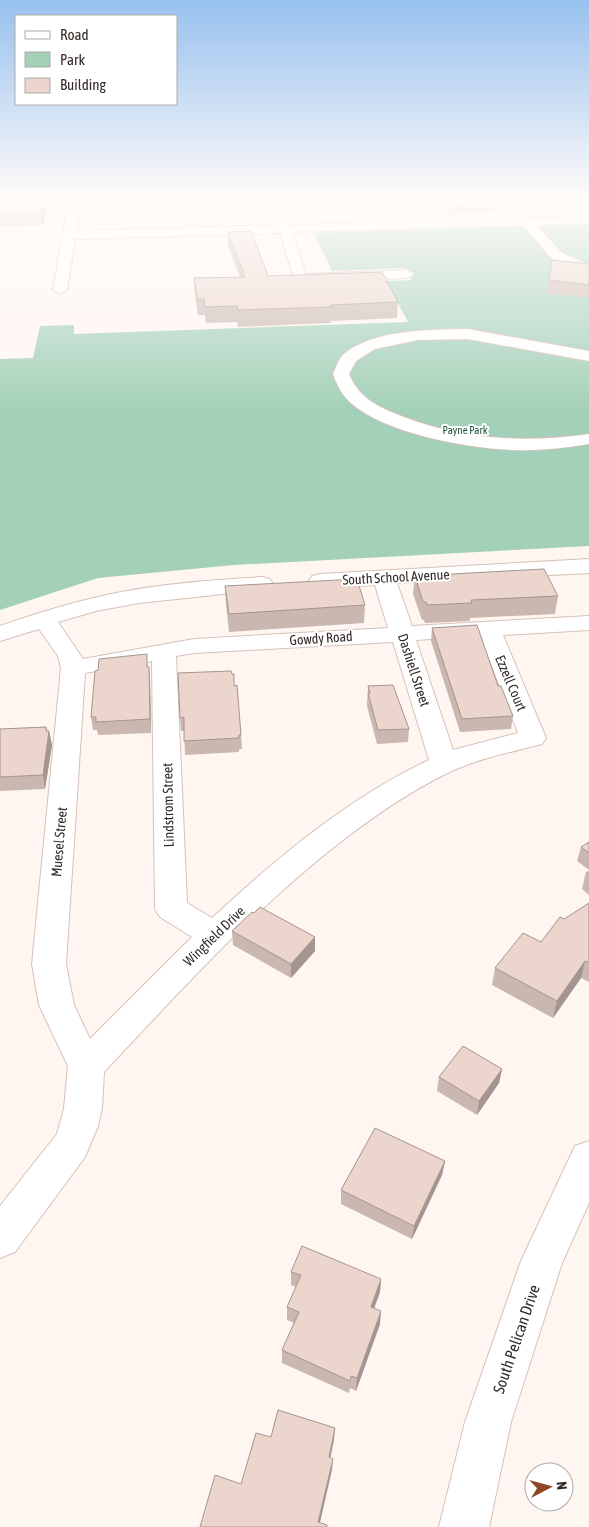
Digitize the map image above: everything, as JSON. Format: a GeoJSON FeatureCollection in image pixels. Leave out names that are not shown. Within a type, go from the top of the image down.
{"type":"FeatureCollection","features":[{"type":"Feature","properties":{"kind":"street"},"geometry":{"type":"LineString","coordinates":[[60,290],[63,271]]}},
{"type":"Feature","properties":{"kind":"street"},"geometry":{"type":"LineString","coordinates":[[299,271],[301,278],[407,274]]}},
{"type":"Feature","properties":{"kind":"street"},"geometry":{"type":"LineString","coordinates":[[589,356],[468,334],[418,335],[370,345],[349,358],[341,374],[348,390],[367,408],[402,423],[441,435],[482,441],[533,445],[589,439]]}},
{"type":"Feature","properties":{"kind":"street","name":"South School Avenue"},"geometry":{"type":"LineString","coordinates":[[0,634],[44,618],[132,597],[197,589],[589,566]]}},
{"type":"Feature","properties":{"kind":"street","name":"Dashiell Street"},"geometry":{"type":"LineString","coordinates":[[384,577],[444,764]]}},
{"type":"Feature","properties":{"kind":"street","name":"Muesel Street"},"geometry":{"type":"LineString","coordinates":[[44,618],[70,656],[73,668],[48,964],[50,985],[58,1015],[86,1066]]}},
{"type":"Feature","properties":{"kind":"street","name":"Gowdy Road"},"geometry":{"type":"LineString","coordinates":[[73,668],[164,651],[215,644],[579,623]]}},
{"type":"Feature","properties":{"kind":"street","name":"Ezzell Court"},"geometry":{"type":"LineString","coordinates":[[488,628],[534,738]]}},
{"type":"Feature","properties":{"kind":"street","name":"Lindstrom Street"},"geometry":{"type":"LineString","coordinates":[[164,651],[171,909],[214,935]]}},
{"type":"Feature","properties":{"kind":"street","name":"Wingfield Drive"},"geometry":{"type":"LineString","coordinates":[[86,1066],[214,935],[264,887],[326,837],[398,787],[444,764],[534,738]]}},
{"type":"Feature","properties":{"kind":"street"},"geometry":{"type":"LineString","coordinates":[[0,1238],[71,1145],[79,1126],[83,1108],[86,1066]]}},
{"type":"Feature","properties":{"kind":"street","name":"South Pelican Drive"},"geometry":{"type":"LineString","coordinates":[[464,1527],[488,1422],[529,1299],[542,1261],[589,1159]]}},
{"type":"Feature","properties":{"kind":"green space","name":"Payne Park"},"geometry":{"type":"Polygon","coordinates":[[[407,271],[589,271],[589,546],[234,565],[98,578],[0,610],[0,359],[33,358],[40,326],[74,325],[74,334],[408,322],[386,281],[412,280],[407,271]]]}},
{"type":"Feature","properties":{"kind":"building"},"geometry":{"type":"Polygon","coordinates":[[[243,271],[266,271],[268,276],[382,272],[398,302],[331,305],[332,307],[238,310],[237,306],[205,307],[204,299],[197,299],[194,278],[245,277],[243,271]]]}},
{"type":"Feature","properties":{"kind":"building"},"geometry":{"type":"Polygon","coordinates":[[[550,271],[589,271],[589,285],[549,280],[550,271]]]}},
{"type":"Feature","properties":{"kind":"building"},"geometry":{"type":"Polygon","coordinates":[[[544,569],[558,596],[471,600],[472,603],[427,605],[426,602],[423,602],[415,576],[544,569]]]}},
{"type":"Feature","properties":{"kind":"building"},"geometry":{"type":"Polygon","coordinates":[[[357,579],[365,605],[229,614],[225,586],[357,579]]]}},
{"type":"Feature","properties":{"kind":"building"},"geometry":{"type":"Polygon","coordinates":[[[477,625],[498,686],[501,686],[513,716],[462,719],[432,628],[477,625]]]}},
{"type":"Feature","properties":{"kind":"building"},"geometry":{"type":"Polygon","coordinates":[[[147,654],[150,719],[96,722],[96,717],[91,717],[95,671],[98,670],[99,659],[147,654]]]}},
{"type":"Feature","properties":{"kind":"building"},"geometry":{"type":"Polygon","coordinates":[[[231,671],[234,674],[234,686],[237,685],[241,735],[239,735],[239,738],[184,741],[184,717],[180,718],[178,673],[231,671]]]}},
{"type":"Feature","properties":{"kind":"building"},"geometry":{"type":"Polygon","coordinates":[[[393,685],[409,729],[378,730],[368,693],[370,693],[368,686],[393,685]]]}},
{"type":"Feature","properties":{"kind":"building"},"geometry":{"type":"Polygon","coordinates":[[[46,727],[46,731],[49,731],[43,775],[0,777],[0,729],[46,727]]]}},
{"type":"Feature","properties":{"kind":"building"},"geometry":{"type":"Polygon","coordinates":[[[589,842],[589,853],[581,847],[589,842]]]}},
{"type":"Feature","properties":{"kind":"building"},"geometry":{"type":"Polygon","coordinates":[[[589,903],[589,963],[585,961],[557,1001],[495,968],[523,933],[541,942],[560,917],[564,919],[589,903]]]}},
{"type":"Feature","properties":{"kind":"building"},"geometry":{"type":"Polygon","coordinates":[[[260,907],[315,937],[291,964],[232,931],[260,907]]]}},
{"type":"Feature","properties":{"kind":"building"},"geometry":{"type":"Polygon","coordinates":[[[463,1046],[502,1069],[479,1101],[439,1077],[463,1046]]]}},
{"type":"Feature","properties":{"kind":"building"},"geometry":{"type":"Polygon","coordinates":[[[375,1128],[445,1161],[414,1226],[341,1190],[375,1128]]]}},
{"type":"Feature","properties":{"kind":"building"},"geometry":{"type":"Polygon","coordinates":[[[302,1246],[381,1279],[371,1307],[381,1311],[357,1378],[351,1376],[350,1381],[282,1350],[299,1312],[287,1307],[301,1275],[291,1272],[302,1246]]]}},
{"type":"Feature","properties":{"kind":"building"},"geometry":{"type":"Polygon","coordinates":[[[278,1410],[335,1428],[329,1457],[333,1459],[318,1522],[327,1525],[327,1527],[200,1527],[215,1475],[241,1484],[256,1433],[271,1437],[278,1410]]]}}]}
